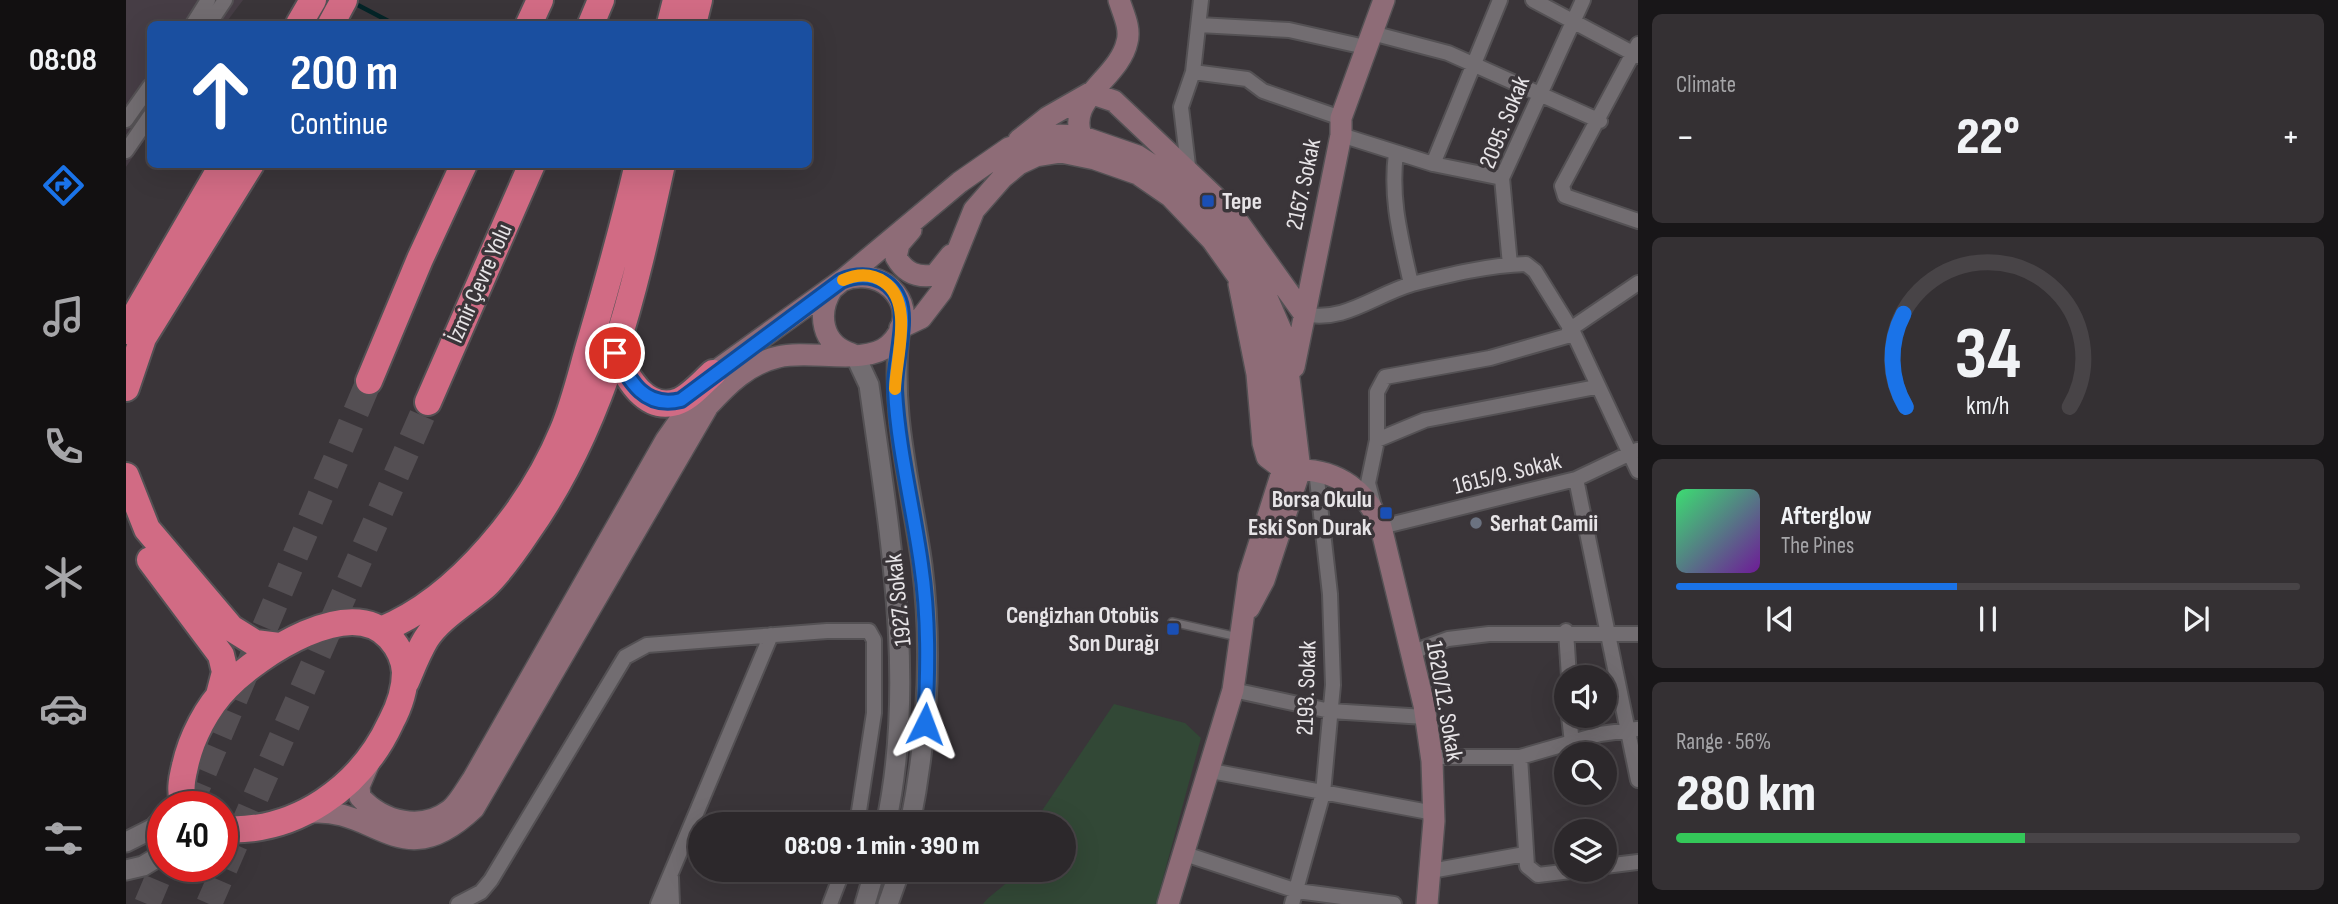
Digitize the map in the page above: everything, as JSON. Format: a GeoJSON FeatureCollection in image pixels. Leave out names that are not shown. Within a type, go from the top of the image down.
{"type":"FeatureCollection","features":[{"type":"Feature","properties":{"kind":"highway"},"geometry":{"type":"LineString","coordinates":[[301,21],[313,0]]}},
{"type":"Feature","properties":{"kind":"highway"},"geometry":{"type":"LineString","coordinates":[[333,21],[344,0]]}},
{"type":"Feature","properties":{"kind":"highway"},"geometry":{"type":"LineString","coordinates":[[530,21],[540,0]]}},
{"type":"Feature","properties":{"kind":"highway"},"geometry":{"type":"LineString","coordinates":[[592,21],[601,0]]}},
{"type":"Feature","properties":{"kind":"highway"},"geometry":{"type":"LineString","coordinates":[[671,21],[676,0]]}},
{"type":"Feature","properties":{"kind":"highway"},"geometry":{"type":"LineString","coordinates":[[694,21],[699,0]]}},
{"type":"Feature","properties":{"kind":"highway"},"geometry":{"type":"LineString","coordinates":[[126,331],[221,168]]}},
{"type":"Feature","properties":{"kind":"highway"},"geometry":{"type":"LineString","coordinates":[[126,388],[143,338],[249,168]]}},
{"type":"Feature","properties":{"kind":"highway"},"geometry":{"type":"LineString","coordinates":[[369,381],[420,259],[462,168]]}},
{"type":"Feature","properties":{"kind":"highway","name":"İzmir Çevre Yolu"},"geometry":{"type":"LineString","coordinates":[[428,401],[530,168]]}},
{"type":"Feature","properties":{"kind":"highway"},"geometry":{"type":"LineString","coordinates":[[381,629],[427,606],[457,580],[489,546],[528,495],[569,412],[637,168]]}},
{"type":"Feature","properties":{"kind":"highway"},"geometry":{"type":"LineString","coordinates":[[238,828],[261,827],[299,814],[340,790],[372,758],[399,706],[404,687],[426,637],[488,583],[528,531],[562,478],[593,416],[615,353],[640,266],[661,168]]}},
{"type":"Feature","properties":{"kind":"highway"},"geometry":{"type":"LineString","coordinates":[[615,353],[641,394],[658,403],[681,400],[713,373]]}},
{"type":"Feature","properties":{"kind":"highway"},"geometry":{"type":"LineString","coordinates":[[126,476],[147,529],[231,628],[255,643],[279,646]]}},
{"type":"Feature","properties":{"kind":"highway"},"geometry":{"type":"LineString","coordinates":[[126,523],[216,646],[224,664],[219,695]]}},
{"type":"Feature","properties":{"kind":"highway"},"geometry":{"type":"LineString","coordinates":[[181,791],[189,749],[219,695],[261,657],[279,646],[319,629],[339,624],[359,623],[381,629],[398,647],[403,659],[404,687]]}},
{"type":"Feature","properties":{"kind":"main road"},"geometry":{"type":"LineString","coordinates":[[1119,0],[1127,26],[1128,41],[1123,55],[1119,88],[1129,117]]}},
{"type":"Feature","properties":{"kind":"main road","name":"2167. Sokak"},"geometry":{"type":"LineString","coordinates":[[1291,383],[1304,314],[1298,282],[1341,126],[1384,0]]}},
{"type":"Feature","properties":{"kind":"main road"},"geometry":{"type":"LineString","coordinates":[[1095,159],[1080,136],[1079,114],[1090,93],[1123,55]]}},
{"type":"Feature","properties":{"kind":"main road"},"geometry":{"type":"LineString","coordinates":[[1090,93],[1114,102],[1150,137],[1154,150],[1183,178],[1252,263],[1284,337],[1300,470],[1264,580],[1245,616],[1238,638],[1233,690],[1211,771],[1182,853],[1168,904]]}},
{"type":"Feature","properties":{"kind":"main road"},"geometry":{"type":"LineString","coordinates":[[372,758],[359,786],[360,797],[369,807],[400,822],[425,822],[450,810],[473,779],[666,440],[713,373],[841,281],[960,182],[1048,117],[1090,93]]}},
{"type":"Feature","properties":{"kind":"main road"},"geometry":{"type":"LineString","coordinates":[[1009,148],[1054,135],[1080,136],[1138,156],[1183,178],[1231,212],[1298,282]]}},
{"type":"Feature","properties":{"kind":"main road"},"geometry":{"type":"LineString","coordinates":[[928,209],[899,244],[896,257],[902,267],[923,277],[935,275],[945,266],[974,210],[1002,178],[1019,164],[1036,156],[1061,152],[1095,159],[1138,174],[1170,196],[1212,240],[1239,274],[1257,374],[1263,443],[1267,457],[1300,470],[1348,483],[1378,519]]}},
{"type":"Feature","properties":{"kind":"main road"},"geometry":{"type":"LineString","coordinates":[[900,328],[922,317],[941,292],[974,210]]}},
{"type":"Feature","properties":{"kind":"main road"},"geometry":{"type":"LineString","coordinates":[[299,814],[335,813],[368,827],[413,838],[433,838],[455,826],[474,808],[708,406],[732,380],[778,357],[855,355],[876,353],[888,346],[900,328],[902,310],[890,286],[866,275],[841,281],[825,301],[824,326],[839,347],[855,355]]}},
{"type":"Feature","properties":{"kind":"main road","name":"1620/12. Sokak"},"geometry":{"type":"LineString","coordinates":[[1378,519],[1432,757],[1434,813],[1427,904]]}},
{"type":"Feature","properties":{"kind":"street"},"geometry":{"type":"LineString","coordinates":[[195,21],[208,0]]}},
{"type":"Feature","properties":{"kind":"street"},"geometry":{"type":"LineString","coordinates":[[211,21],[225,0]]}},
{"type":"Feature","properties":{"kind":"street"},"geometry":{"type":"LineString","coordinates":[[1183,178],[1181,107],[1193,72],[1201,0]]}},
{"type":"Feature","properties":{"kind":"street"},"geometry":{"type":"LineString","coordinates":[[1433,163],[1500,0]]}},
{"type":"Feature","properties":{"kind":"street"},"geometry":{"type":"LineString","coordinates":[[1533,0],[1637,51],[1563,186],[1563,192],[1565,196],[1638,221]]}},
{"type":"Feature","properties":{"kind":"street","name":"2095. Sokak"},"geometry":{"type":"LineString","coordinates":[[1510,265],[1502,178],[1583,0]]}},
{"type":"Feature","properties":{"kind":"street"},"geometry":{"type":"LineString","coordinates":[[1199,25],[1289,30],[1369,40],[1403,39],[1473,63],[1600,121]]}},
{"type":"Feature","properties":{"kind":"street"},"geometry":{"type":"LineString","coordinates":[[1193,72],[1247,79],[1264,91],[1396,153],[1502,178]]}},
{"type":"Feature","properties":{"kind":"street"},"geometry":{"type":"LineString","coordinates":[[126,120],[147,90]]}},
{"type":"Feature","properties":{"kind":"street"},"geometry":{"type":"LineString","coordinates":[[126,151],[147,120]]}},
{"type":"Feature","properties":{"kind":"street"},"geometry":{"type":"LineString","coordinates":[[1396,153],[1392,185],[1411,284]]}},
{"type":"Feature","properties":{"kind":"street"},"geometry":{"type":"LineString","coordinates":[[1304,314],[1321,318],[1337,316],[1411,284],[1526,264],[1535,271],[1572,332],[1597,387],[1634,451],[1638,471]]}},
{"type":"Feature","properties":{"kind":"street","name":"1620/12. Sokak"},"geometry":{"type":"LineString","coordinates":[[1378,519],[1368,483],[1377,440],[1377,392],[1385,377],[1490,358],[1572,332],[1638,283]]}},
{"type":"Feature","properties":{"kind":"street","name":"1927. Sokak"},"geometry":{"type":"LineString","coordinates":[[900,328],[895,389],[905,479],[922,565],[929,650],[920,775],[912,812]]}},
{"type":"Feature","properties":{"kind":"street","name":"1927. Sokak"},"geometry":{"type":"LineString","coordinates":[[855,355],[869,386],[899,634],[899,718],[888,812]]}},
{"type":"Feature","properties":{"kind":"street"},"geometry":{"type":"LineString","coordinates":[[1377,440],[1425,420],[1597,387]]}},
{"type":"Feature","properties":{"kind":"street","name":"1615/9. Sokak"},"geometry":{"type":"LineString","coordinates":[[1378,519],[1576,479],[1634,451]]}},
{"type":"Feature","properties":{"kind":"street","name":"2193. Sokak"},"geometry":{"type":"LineString","coordinates":[[1294,897],[1323,793],[1333,685],[1330,593],[1300,470]]}},
{"type":"Feature","properties":{"kind":"street"},"geometry":{"type":"LineString","coordinates":[[1576,479],[1607,635],[1634,729],[1638,780]]}},
{"type":"Feature","properties":{"kind":"street"},"geometry":{"type":"LineString","coordinates":[[458,904],[481,892],[491,880],[625,657],[647,645],[771,635],[869,631],[874,640],[874,713],[859,812]]}},
{"type":"Feature","properties":{"kind":"street"},"geometry":{"type":"LineString","coordinates":[[1566,631],[1568,665]]}},
{"type":"Feature","properties":{"kind":"street"},"geometry":{"type":"LineString","coordinates":[[1410,653],[1448,639],[1489,634],[1566,631],[1607,635],[1638,634]]}},
{"type":"Feature","properties":{"kind":"street"},"geometry":{"type":"LineString","coordinates":[[658,904],[702,793],[771,635]]}},
{"type":"Feature","properties":{"kind":"street"},"geometry":{"type":"LineString","coordinates":[[1233,690],[1330,711],[1425,717]]}},
{"type":"Feature","properties":{"kind":"street"},"geometry":{"type":"LineString","coordinates":[[1575,742],[1600,734],[1634,729]]}},
{"type":"Feature","properties":{"kind":"street"},"geometry":{"type":"LineString","coordinates":[[1432,757],[1520,757],[1554,748]]}},
{"type":"Feature","properties":{"kind":"street"},"geometry":{"type":"LineString","coordinates":[[1520,757],[1527,866],[1538,875],[1554,873]]}},
{"type":"Feature","properties":{"kind":"street"},"geometry":{"type":"LineString","coordinates":[[1211,771],[1434,813]]}},
{"type":"Feature","properties":{"kind":"street"},"geometry":{"type":"LineString","coordinates":[[126,842],[147,832]]}},
{"type":"Feature","properties":{"kind":"street"},"geometry":{"type":"LineString","coordinates":[[1182,853],[1294,897],[1394,904]]}},
{"type":"Feature","properties":{"kind":"street"},"geometry":{"type":"LineString","coordinates":[[1431,871],[1525,854]]}},
{"type":"Feature","properties":{"kind":"street"},"geometry":{"type":"LineString","coordinates":[[1617,865],[1638,862]]}},
{"type":"Feature","properties":{"kind":"street"},"geometry":{"type":"LineString","coordinates":[[126,870],[147,864]]}},
{"type":"Feature","properties":{"kind":"street"},"geometry":{"type":"LineString","coordinates":[[671,875],[672,904]]}},
{"type":"Feature","properties":{"kind":"street"},"geometry":{"type":"LineString","coordinates":[[830,904],[838,882]]}},
{"type":"Feature","properties":{"kind":"street"},"geometry":{"type":"LineString","coordinates":[[865,904],[872,882]]}},
{"type":"Feature","properties":{"kind":"street"},"geometry":{"type":"LineString","coordinates":[[888,904],[896,882]]}},
{"type":"Feature","properties":{"kind":"lane"},"geometry":{"type":"LineString","coordinates":[[1171,622],[1238,638]]}},
{"type":"Feature","properties":{"kind":"shaded area"},"geometry":{"type":"Polygon","coordinates":[[[126,0],[243,0],[227,21],[147,21],[147,136],[126,167],[126,0]]]}},
{"type":"Feature","properties":{"kind":"green space"},"geometry":{"type":"Polygon","coordinates":[[[1114,704],[1185,723],[1201,738],[1156,904],[983,904],[1007,882],[1076,882],[1076,812],[1041,812],[1114,704]]]}},
{"type":"Feature","properties":{"kind":"waterway"},"geometry":{"type":"LineString","coordinates":[[354,3],[388,21]]}},
{"type":"Feature","properties":{"kind":"tunnel"},"geometry":{"type":"LineString","coordinates":[[196,791],[369,381]]}},
{"type":"Feature","properties":{"kind":"tunnel"},"geometry":{"type":"LineString","coordinates":[[209,904],[428,402]]}},
{"type":"Feature","properties":{"kind":"tunnel"},"geometry":{"type":"LineString","coordinates":[[147,904],[156,882]]}},
{"type":"Feature","properties":{"kind":"slow traffic"},"geometry":{"type":"LineString","coordinates":[[843,280],[866,275],[879,279],[890,286],[898,297],[902,319],[895,389]]}},
{"type":"Feature","properties":{"kind":"place","name":"Tepe"},"geometry":{"type":"Point","coordinates":[1208,201]}},
{"type":"Feature","properties":{"kind":"place","name":"Borsa Okulu Eski Son Durak"},"geometry":{"type":"Point","coordinates":[1386,513]}},
{"type":"Feature","properties":{"kind":"place","name":"Serhat Camii"},"geometry":{"type":"Point","coordinates":[1476,523]}},
{"type":"Feature","properties":{"kind":"place","name":"Cengizhan Otobüs Son Durağı"},"geometry":{"type":"Point","coordinates":[1173,629]}},
{"type":"Feature","properties":{"kind":"route"},"geometry":{"type":"LineString","coordinates":[[615,353],[641,394],[650,400],[667,404],[681,400],[713,373],[841,281],[866,275],[890,286],[898,297],[902,310],[895,389],[905,479],[922,565],[929,650],[925,724]]}}]}
